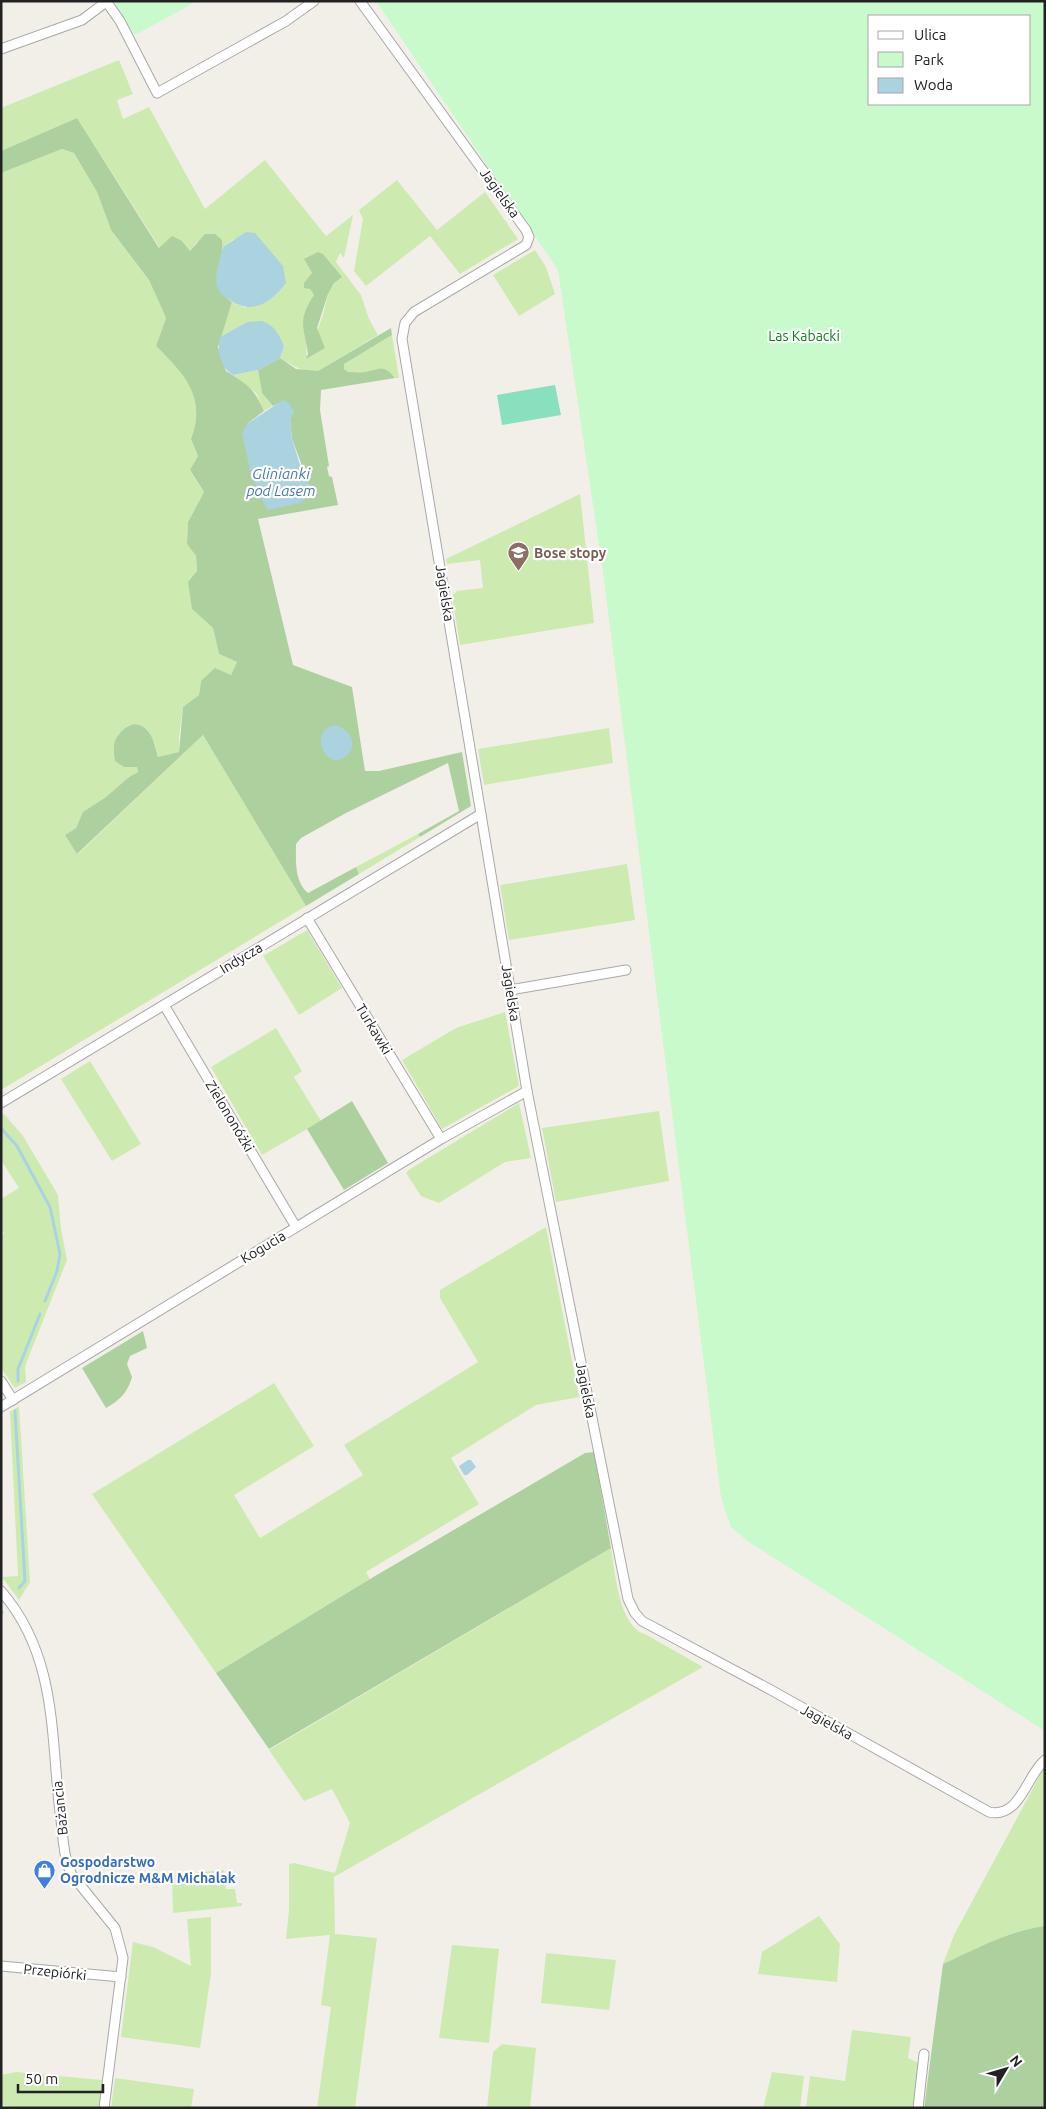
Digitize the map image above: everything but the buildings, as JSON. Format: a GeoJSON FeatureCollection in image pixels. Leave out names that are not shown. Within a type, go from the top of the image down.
{"type":"FeatureCollection","features":[{"type":"Feature","properties":{"kind":"street"},"geometry":{"type":"LineString","coordinates":[[1,49],[82,20],[106,2],[120,21],[157,93],[286,21],[314,1]]}},
{"type":"Feature","properties":{"kind":"street","name":"Jagielska"},"geometry":{"type":"LineString","coordinates":[[360,1],[526,230],[528,237],[526,245],[414,312],[405,323],[402,339],[527,1091],[628,1599],[635,1613],[642,1621],[771,1690],[989,1812],[1000,1814],[1012,1807],[1045,1760]]}},
{"type":"Feature","properties":{"kind":"street","name":"Indycza"},"geometry":{"type":"LineString","coordinates":[[1,1103],[481,814]]}},
{"type":"Feature","properties":{"kind":"street","name":"Turkawki"},"geometry":{"type":"LineString","coordinates":[[307,918],[441,1139]]}},
{"type":"Feature","properties":{"kind":"street"},"geometry":{"type":"LineString","coordinates":[[510,990],[626,970]]}},
{"type":"Feature","properties":{"kind":"street","name":"Zielononóżki"},"geometry":{"type":"LineString","coordinates":[[164,1004],[296,1227]]}},
{"type":"Feature","properties":{"kind":"street","name":"Kogucia"},"geometry":{"type":"LineString","coordinates":[[1,1407],[441,1139],[527,1091]]}},
{"type":"Feature","properties":{"kind":"street"},"geometry":{"type":"LineString","coordinates":[[1,1381],[13,1400]]}},
{"type":"Feature","properties":{"kind":"street","name":"Bażancia"},"geometry":{"type":"LineString","coordinates":[[1,1591],[15,1609],[35,1646],[45,1675],[52,1723],[59,1805],[68,1866],[72,1875],[115,1928],[123,1958],[104,2108]]}},
{"type":"Feature","properties":{"kind":"street","name":"Przepiórki"},"geometry":{"type":"LineString","coordinates":[[1,1966],[122,1977]]}},
{"type":"Feature","properties":{"kind":"street"},"geometry":{"type":"LineString","coordinates":[[918,2108],[924,2054]]}},
{"type":"Feature","properties":{"kind":"green space"},"geometry":{"type":"Polygon","coordinates":[[[114,1],[197,1],[134,34],[114,1]]]}},
{"type":"Feature","properties":{"kind":"green space","name":"Las Kabacki"},"geometry":{"type":"Polygon","coordinates":[[[376,1],[1045,1],[1045,1731],[749,1542],[731,1527],[721,1497],[603,572],[558,270],[376,1]]]}},
{"type":"Feature","properties":{"kind":"green space"},"geometry":{"type":"Polygon","coordinates":[[[119,60],[133,94],[117,100],[123,119],[149,107],[205,209],[265,160],[326,236],[353,215],[344,258],[340,253],[336,262],[361,295],[369,319],[378,335],[318,371],[302,369],[280,358],[284,345],[247,322],[220,337],[232,302],[246,308],[234,239],[223,247],[222,240],[197,242],[190,251],[182,241],[160,248],[77,118],[1,151],[1,108],[119,60]],[[304,259],[312,273],[310,289],[314,295],[306,344],[307,358],[323,315],[328,294],[334,283],[304,259]]]}},
{"type":"Feature","properties":{"kind":"green space"},"geometry":{"type":"Polygon","coordinates":[[[77,118],[159,248],[172,236],[182,241],[190,251],[205,234],[215,234],[222,240],[218,272],[219,287],[232,302],[218,347],[226,371],[249,387],[264,411],[247,424],[304,471],[292,439],[290,419],[283,401],[273,406],[262,393],[258,370],[280,358],[296,369],[318,371],[391,328],[392,335],[344,364],[344,369],[348,372],[365,372],[384,369],[395,378],[321,390],[320,410],[329,466],[327,467],[329,476],[332,477],[338,505],[258,519],[293,665],[352,687],[365,771],[379,771],[462,752],[471,806],[420,837],[418,834],[459,811],[448,763],[346,813],[301,838],[296,844],[297,870],[300,883],[308,893],[356,867],[359,874],[306,906],[203,735],[77,854],[65,835],[76,828],[83,812],[138,772],[137,767],[124,767],[115,761],[114,743],[122,731],[128,726],[136,724],[143,727],[150,734],[158,757],[179,752],[183,707],[199,695],[201,681],[215,668],[231,675],[237,662],[219,654],[213,628],[192,609],[188,582],[197,571],[196,556],[187,544],[188,522],[204,492],[190,470],[198,456],[191,439],[196,411],[194,398],[184,377],[156,346],[166,318],[149,280],[111,230],[97,192],[74,153],[62,149],[1,173],[1,151],[77,118]]]}},
{"type":"Feature","properties":{"kind":"green space"},"geometry":{"type":"Polygon","coordinates":[[[62,149],[74,153],[97,192],[111,230],[149,280],[166,318],[156,346],[176,366],[190,387],[194,398],[196,411],[191,439],[198,456],[190,471],[204,492],[188,522],[187,544],[196,556],[197,571],[192,609],[213,628],[219,654],[237,662],[231,675],[201,681],[199,695],[183,707],[179,752],[158,757],[154,741],[115,741],[115,760],[124,767],[137,767],[138,772],[84,812],[76,828],[65,835],[78,854],[203,735],[306,906],[1,1090],[1,173],[62,149]]]}},
{"type":"Feature","properties":{"kind":"green space"},"geometry":{"type":"Polygon","coordinates":[[[397,180],[437,230],[485,192],[518,239],[460,274],[430,236],[366,286],[354,271],[363,219],[359,210],[397,180]]]}},
{"type":"Feature","properties":{"kind":"green space"},"geometry":{"type":"Polygon","coordinates":[[[535,250],[546,267],[555,294],[519,316],[493,275],[535,250]]]}},
{"type":"Feature","properties":{"kind":"green space"},"geometry":{"type":"Polygon","coordinates":[[[318,252],[323,254],[342,277],[334,283],[328,294],[317,328],[325,348],[306,359],[308,354],[303,324],[305,311],[314,295],[310,289],[304,288],[304,283],[312,273],[304,259],[318,252]]]}},
{"type":"Feature","properties":{"kind":"green space"},"geometry":{"type":"Polygon","coordinates":[[[392,335],[399,378],[395,378],[384,369],[347,372],[344,369],[344,364],[392,335]]]}},
{"type":"Feature","properties":{"kind":"green space"},"geometry":{"type":"Polygon","coordinates":[[[258,370],[262,393],[273,406],[264,411],[256,393],[233,375],[258,370]]]}},
{"type":"Feature","properties":{"kind":"green space"},"geometry":{"type":"Polygon","coordinates":[[[555,385],[561,415],[502,425],[497,395],[555,385]]]}},
{"type":"Feature","properties":{"kind":"green space","name":"Bose stopy"},"geometry":{"type":"Polygon","coordinates":[[[580,494],[594,623],[460,645],[452,596],[457,591],[483,588],[480,560],[447,564],[446,559],[580,494]]]}},
{"type":"Feature","properties":{"kind":"green space"},"geometry":{"type":"Polygon","coordinates":[[[609,728],[613,763],[484,785],[478,749],[609,728]]]}},
{"type":"Feature","properties":{"kind":"green space"},"geometry":{"type":"Polygon","coordinates":[[[418,834],[420,837],[359,874],[356,867],[418,834]]]}},
{"type":"Feature","properties":{"kind":"green space"},"geometry":{"type":"Polygon","coordinates":[[[627,864],[635,920],[509,940],[500,885],[627,864]]]}},
{"type":"Feature","properties":{"kind":"green space"},"geometry":{"type":"Polygon","coordinates":[[[307,930],[342,988],[299,1015],[263,956],[307,930]]]}},
{"type":"Feature","properties":{"kind":"green space"},"geometry":{"type":"Polygon","coordinates":[[[505,1012],[519,1086],[442,1129],[402,1060],[456,1028],[505,1012]]]}},
{"type":"Feature","properties":{"kind":"green space"},"geometry":{"type":"Polygon","coordinates":[[[276,1028],[302,1071],[294,1077],[321,1121],[262,1155],[211,1067],[276,1028]]]}},
{"type":"Feature","properties":{"kind":"green space"},"geometry":{"type":"Polygon","coordinates":[[[90,1061],[141,1144],[112,1161],[61,1079],[90,1061]]]}},
{"type":"Feature","properties":{"kind":"green space"},"geometry":{"type":"Polygon","coordinates":[[[352,1101],[388,1163],[344,1190],[307,1129],[352,1101]]]}},
{"type":"Feature","properties":{"kind":"green space"},"geometry":{"type":"Polygon","coordinates":[[[519,1103],[531,1158],[505,1162],[439,1203],[421,1196],[406,1173],[410,1169],[519,1103]]]}},
{"type":"Feature","properties":{"kind":"green space"},"geometry":{"type":"Polygon","coordinates":[[[659,1111],[669,1181],[556,1202],[542,1128],[659,1111]]]}},
{"type":"Feature","properties":{"kind":"green space"},"geometry":{"type":"Polygon","coordinates":[[[4,1114],[23,1136],[58,1195],[61,1229],[67,1260],[27,1361],[25,1367],[26,1382],[15,1388],[1,1368],[1,1235],[4,1233],[1,1229],[1,1199],[19,1188],[1,1160],[1,1115],[4,1114]]]}},
{"type":"Feature","properties":{"kind":"green space"},"geometry":{"type":"Polygon","coordinates":[[[546,1227],[579,1397],[536,1405],[451,1458],[479,1504],[366,1572],[370,1579],[216,1673],[92,1494],[274,1383],[314,1446],[234,1495],[260,1538],[363,1475],[344,1445],[478,1362],[440,1298],[440,1290],[546,1227]]]}},
{"type":"Feature","properties":{"kind":"green space"},"geometry":{"type":"Polygon","coordinates":[[[143,1331],[147,1348],[130,1356],[127,1364],[132,1377],[128,1387],[119,1399],[106,1408],[82,1368],[143,1331]]]}},
{"type":"Feature","properties":{"kind":"green space"},"geometry":{"type":"Polygon","coordinates":[[[19,1406],[30,1582],[19,1600],[2,1577],[18,1576],[10,1412],[19,1406]]]}},
{"type":"Feature","properties":{"kind":"green space"},"geometry":{"type":"Polygon","coordinates":[[[594,1452],[611,1548],[269,1749],[216,1673],[370,1579],[585,1453],[594,1452]]]}},
{"type":"Feature","properties":{"kind":"green space"},"geometry":{"type":"Polygon","coordinates":[[[611,1548],[620,1597],[629,1621],[636,1629],[703,1667],[334,1877],[335,1934],[377,1938],[355,2108],[317,2108],[331,2007],[321,2005],[330,1935],[286,1939],[289,1911],[289,1864],[294,1863],[335,1873],[350,1823],[332,1789],[304,1801],[269,1750],[611,1548]]]}},
{"type":"Feature","properties":{"kind":"green space"},"geometry":{"type":"Polygon","coordinates":[[[1045,1766],[1045,1926],[1019,1932],[943,1964],[954,1935],[1045,1766]]]}},
{"type":"Feature","properties":{"kind":"green space"},"geometry":{"type":"Polygon","coordinates":[[[224,1870],[226,1889],[235,1889],[237,1903],[242,1903],[242,1906],[173,1913],[172,1875],[224,1870]]]}},
{"type":"Feature","properties":{"kind":"green space"},"geometry":{"type":"Polygon","coordinates":[[[819,1916],[840,1944],[837,1982],[758,1974],[762,1952],[819,1916]]]}},
{"type":"Feature","properties":{"kind":"green space"},"geometry":{"type":"Polygon","coordinates":[[[211,1917],[211,1974],[200,2048],[121,2037],[133,1942],[153,1947],[191,1966],[187,1919],[211,1917]]]}},
{"type":"Feature","properties":{"kind":"green space"},"geometry":{"type":"Polygon","coordinates":[[[1045,1926],[1045,2108],[924,2108],[943,1964],[1006,1936],[1045,1926]]]}},
{"type":"Feature","properties":{"kind":"green space"},"geometry":{"type":"Polygon","coordinates":[[[452,1945],[499,1949],[489,2043],[439,2038],[452,1945]]]}},
{"type":"Feature","properties":{"kind":"green space"},"geometry":{"type":"Polygon","coordinates":[[[546,1953],[616,1960],[609,2010],[541,2003],[546,1953]]]}},
{"type":"Feature","properties":{"kind":"green space"},"geometry":{"type":"Polygon","coordinates":[[[852,2030],[911,2037],[908,2058],[921,2064],[915,2108],[806,2108],[810,2076],[845,2081],[852,2030]]]}},
{"type":"Feature","properties":{"kind":"green space"},"geometry":{"type":"Polygon","coordinates":[[[502,2044],[536,2048],[530,2108],[487,2108],[493,2052],[502,2044]]]}},
{"type":"Feature","properties":{"kind":"green space"},"geometry":{"type":"Polygon","coordinates":[[[16,2072],[102,2080],[99,2108],[23,2108],[1,2105],[1,2075],[16,2072]]]}},
{"type":"Feature","properties":{"kind":"green space"},"geometry":{"type":"Polygon","coordinates":[[[772,2072],[804,2076],[800,2108],[763,2108],[772,2072]]]}},
{"type":"Feature","properties":{"kind":"green space"},"geometry":{"type":"Polygon","coordinates":[[[115,2078],[194,2089],[191,2108],[111,2108],[115,2078]]]}},
{"type":"Feature","properties":{"kind":"water"},"geometry":{"type":"Polygon","coordinates":[[[246,232],[255,233],[283,266],[286,283],[268,301],[254,307],[238,305],[226,297],[219,290],[216,281],[223,247],[246,232]]]}},
{"type":"Feature","properties":{"kind":"water"},"geometry":{"type":"Polygon","coordinates":[[[262,321],[273,328],[284,346],[280,358],[258,370],[233,375],[225,368],[220,358],[220,337],[247,322],[262,321]]]}},
{"type":"Feature","properties":{"kind":"water","name":"Glinianki pod Lasem"},"geometry":{"type":"Polygon","coordinates":[[[283,400],[289,403],[294,413],[290,419],[292,439],[300,465],[311,488],[309,496],[300,503],[268,510],[254,483],[242,433],[247,424],[283,400]]]}},
{"type":"Feature","properties":{"kind":"water"},"geometry":{"type":"Polygon","coordinates":[[[336,725],[345,730],[352,742],[351,751],[340,760],[333,759],[327,755],[321,742],[322,734],[327,728],[336,725]]]}},
{"type":"Feature","properties":{"kind":"water"},"geometry":{"type":"Polygon","coordinates":[[[471,1460],[476,1467],[467,1475],[464,1475],[459,1466],[471,1460]]]}},
{"type":"Feature","properties":{"kind":"waterway"},"geometry":{"type":"LineString","coordinates":[[1,1128],[17,1146],[50,1207],[60,1254],[57,1271],[45,1301]]}},
{"type":"Feature","properties":{"kind":"waterway"},"geometry":{"type":"LineString","coordinates":[[18,1381],[18,1369],[40,1314]]}},
{"type":"Feature","properties":{"kind":"waterway"},"geometry":{"type":"LineString","coordinates":[[15,1411],[25,1581],[19,1588]]}},
{"type":"Feature","properties":{"kind":"place","name":"Bose stopy"},"geometry":{"type":"Point","coordinates":[518,572]}},
{"type":"Feature","properties":{"kind":"place","name":"Gospodarstwo Ogrodnicze M&M Michalak"},"geometry":{"type":"Point","coordinates":[44,1889]}}]}
